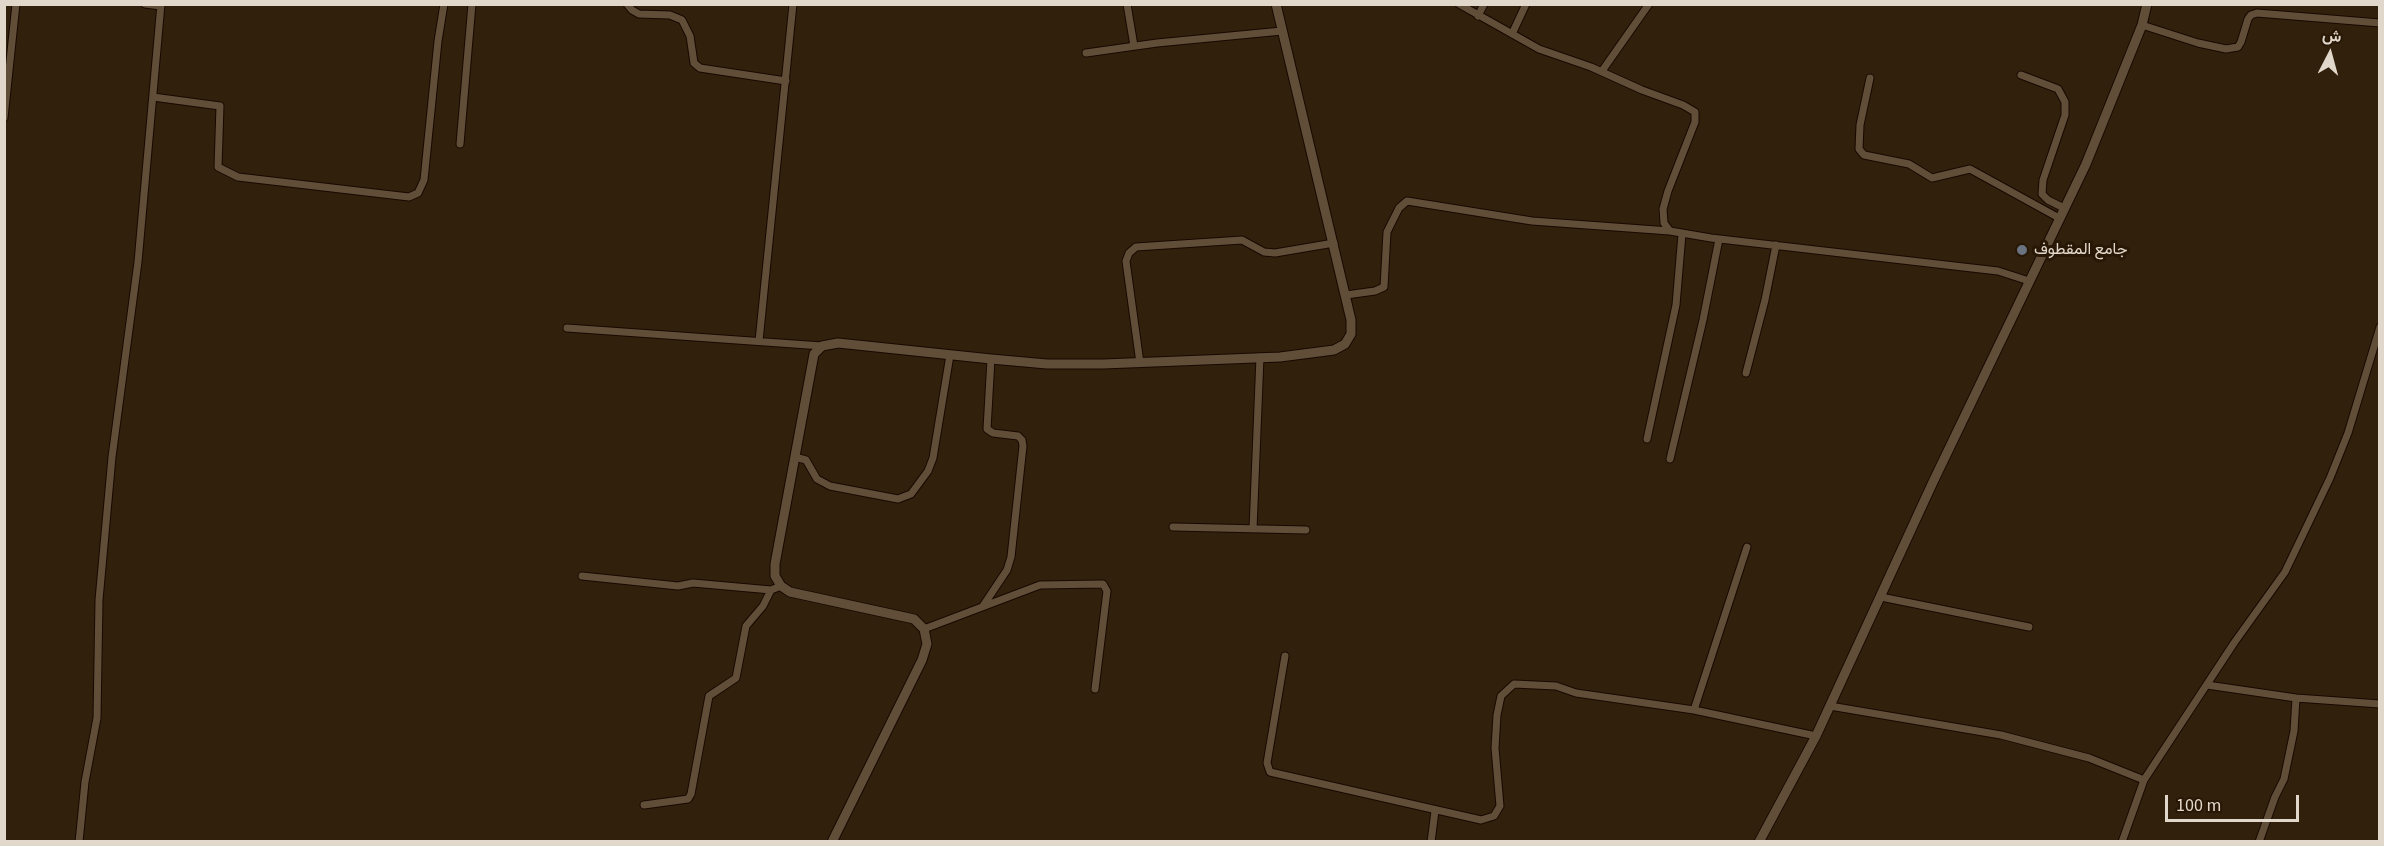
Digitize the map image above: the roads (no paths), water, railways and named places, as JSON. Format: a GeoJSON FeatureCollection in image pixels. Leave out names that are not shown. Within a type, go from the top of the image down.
{"type":"FeatureCollection","features":[{"type":"Feature","properties":{"kind":"street"},"geometry":{"type":"LineString","coordinates":[[4,118],[16,4]]}},
{"type":"Feature","properties":{"kind":"street"},"geometry":{"type":"LineString","coordinates":[[79,842],[97,718],[99,600],[113,448],[138,261],[161,5],[145,4]]}},
{"type":"Feature","properties":{"kind":"street"},"geometry":{"type":"LineString","coordinates":[[153,97],[220,106],[218,166],[238,177],[409,197],[418,193],[424,180],[444,4]]}},
{"type":"Feature","properties":{"kind":"street"},"geometry":{"type":"LineString","coordinates":[[460,144],[472,4]]}},
{"type":"Feature","properties":{"kind":"street"},"geometry":{"type":"LineString","coordinates":[[627,4],[639,14],[670,15],[682,20],[690,36],[694,63],[700,68],[786,81]]}},
{"type":"Feature","properties":{"kind":"street"},"geometry":{"type":"LineString","coordinates":[[759,341],[793,4]]}},
{"type":"Feature","properties":{"kind":"street"},"geometry":{"type":"LineString","coordinates":[[1127,4],[1134,46]]}},
{"type":"Feature","properties":{"kind":"street"},"geometry":{"type":"LineString","coordinates":[[567,328],[822,346],[838,343],[1047,364],[1140,363],[1260,357],[1334,350],[1344,344],[1351,334],[1352,320],[1276,4]]}},
{"type":"Feature","properties":{"kind":"street"},"geometry":{"type":"LineString","coordinates":[[1459,4],[1539,49],[1602,71],[1695,112],[1695,122],[1663,209],[1664,223],[1670,231]]}},
{"type":"Feature","properties":{"kind":"street"},"geometry":{"type":"LineString","coordinates":[[1478,16],[1484,4]]}},
{"type":"Feature","properties":{"kind":"street"},"geometry":{"type":"LineString","coordinates":[[1512,34],[1526,4]]}},
{"type":"Feature","properties":{"kind":"street"},"geometry":{"type":"LineString","coordinates":[[1602,71],[1648,4]]}},
{"type":"Feature","properties":{"kind":"street"},"geometry":{"type":"LineString","coordinates":[[1759,842],[1816,736],[2086,164],[2142,25],[2147,4]]}},
{"type":"Feature","properties":{"kind":"street"},"geometry":{"type":"LineString","coordinates":[[2142,25],[2198,43],[2232,49],[2241,42],[2251,15],[2257,13],[2379,23]]}},
{"type":"Feature","properties":{"kind":"street"},"geometry":{"type":"LineString","coordinates":[[1086,53],[1282,31]]}},
{"type":"Feature","properties":{"kind":"street"},"geometry":{"type":"LineString","coordinates":[[2021,75],[2058,89],[2065,102],[2065,115],[2043,180],[2042,194],[2048,200],[2064,208]]}},
{"type":"Feature","properties":{"kind":"street"},"geometry":{"type":"LineString","coordinates":[[1870,78],[1860,125],[1859,149],[1864,155],[1910,164],[1932,178],[1950,175],[1962,169],[1970,169],[2059,218]]}},
{"type":"Feature","properties":{"kind":"street"},"geometry":{"type":"LineString","coordinates":[[1346,295],[1376,291],[1384,287],[1387,232],[1399,208],[1403,202],[1407,201],[1532,221],[1670,231],[1776,246],[1998,271],[2029,281]]}},
{"type":"Feature","properties":{"kind":"street"},"geometry":{"type":"LineString","coordinates":[[1647,439],[1676,305],[1682,234]]}},
{"type":"Feature","properties":{"kind":"street"},"geometry":{"type":"LineString","coordinates":[[1670,459],[1703,320],[1719,239]]}},
{"type":"Feature","properties":{"kind":"street"},"geometry":{"type":"LineString","coordinates":[[1140,363],[1126,261],[1129,254],[1136,248],[1242,240],[1264,252],[1275,254],[1334,243]]}},
{"type":"Feature","properties":{"kind":"street"},"geometry":{"type":"LineString","coordinates":[[1746,373],[1776,246]]}},
{"type":"Feature","properties":{"kind":"street"},"geometry":{"type":"LineString","coordinates":[[2122,842],[2144,780],[2234,643],[2285,572],[2299,544],[2348,433],[2379,327]]}},
{"type":"Feature","properties":{"kind":"street"},"geometry":{"type":"LineString","coordinates":[[644,805],[688,799],[691,794],[709,696],[736,678],[746,626],[776,588],[774,570],[812,359],[822,346]]}},
{"type":"Feature","properties":{"kind":"street"},"geometry":{"type":"LineString","coordinates":[[795,457],[806,460],[817,479],[830,486],[898,499],[911,494],[928,471],[933,458],[950,355]]}},
{"type":"Feature","properties":{"kind":"street"},"geometry":{"type":"LineString","coordinates":[[1253,529],[1260,357]]}},
{"type":"Feature","properties":{"kind":"street"},"geometry":{"type":"LineString","coordinates":[[983,606],[1003,576],[1011,557],[1023,446],[1021,438],[1016,435],[993,433],[987,429],[991,359]]}},
{"type":"Feature","properties":{"kind":"street"},"geometry":{"type":"LineString","coordinates":[[1173,527],[1306,530]]}},
{"type":"Feature","properties":{"kind":"street"},"geometry":{"type":"LineString","coordinates":[[1694,710],[1747,547]]}},
{"type":"Feature","properties":{"kind":"street"},"geometry":{"type":"LineString","coordinates":[[582,576],[678,586],[693,583],[776,588],[908,617],[924,628],[927,636],[925,652],[832,842]]}},
{"type":"Feature","properties":{"kind":"street"},"geometry":{"type":"LineString","coordinates":[[924,628],[1046,584],[1103,584],[1107,591],[1095,689]]}},
{"type":"Feature","properties":{"kind":"street"},"geometry":{"type":"LineString","coordinates":[[1881,597],[2029,627]]}},
{"type":"Feature","properties":{"kind":"street"},"geometry":{"type":"LineString","coordinates":[[1285,656],[1268,763],[1270,772],[1481,820],[1490,819],[1497,813],[1501,801],[1495,748],[1497,715],[1501,696],[1514,684],[1556,686],[1576,693],[1694,710],[1816,736]]}},
{"type":"Feature","properties":{"kind":"street"},"geometry":{"type":"LineString","coordinates":[[2207,685],[2296,698],[2379,704]]}},
{"type":"Feature","properties":{"kind":"street"},"geometry":{"type":"LineString","coordinates":[[2259,842],[2284,779],[2292,740],[2296,698]]}},
{"type":"Feature","properties":{"kind":"street"},"geometry":{"type":"LineString","coordinates":[[1830,706],[2001,735],[2089,758],[2144,780]]}},
{"type":"Feature","properties":{"kind":"street"},"geometry":{"type":"LineString","coordinates":[[1431,842],[1434,811]]}},
{"type":"Feature","properties":{"kind":"place","name":"جامع المقطوف"},"geometry":{"type":"Point","coordinates":[2022,250]}}]}
